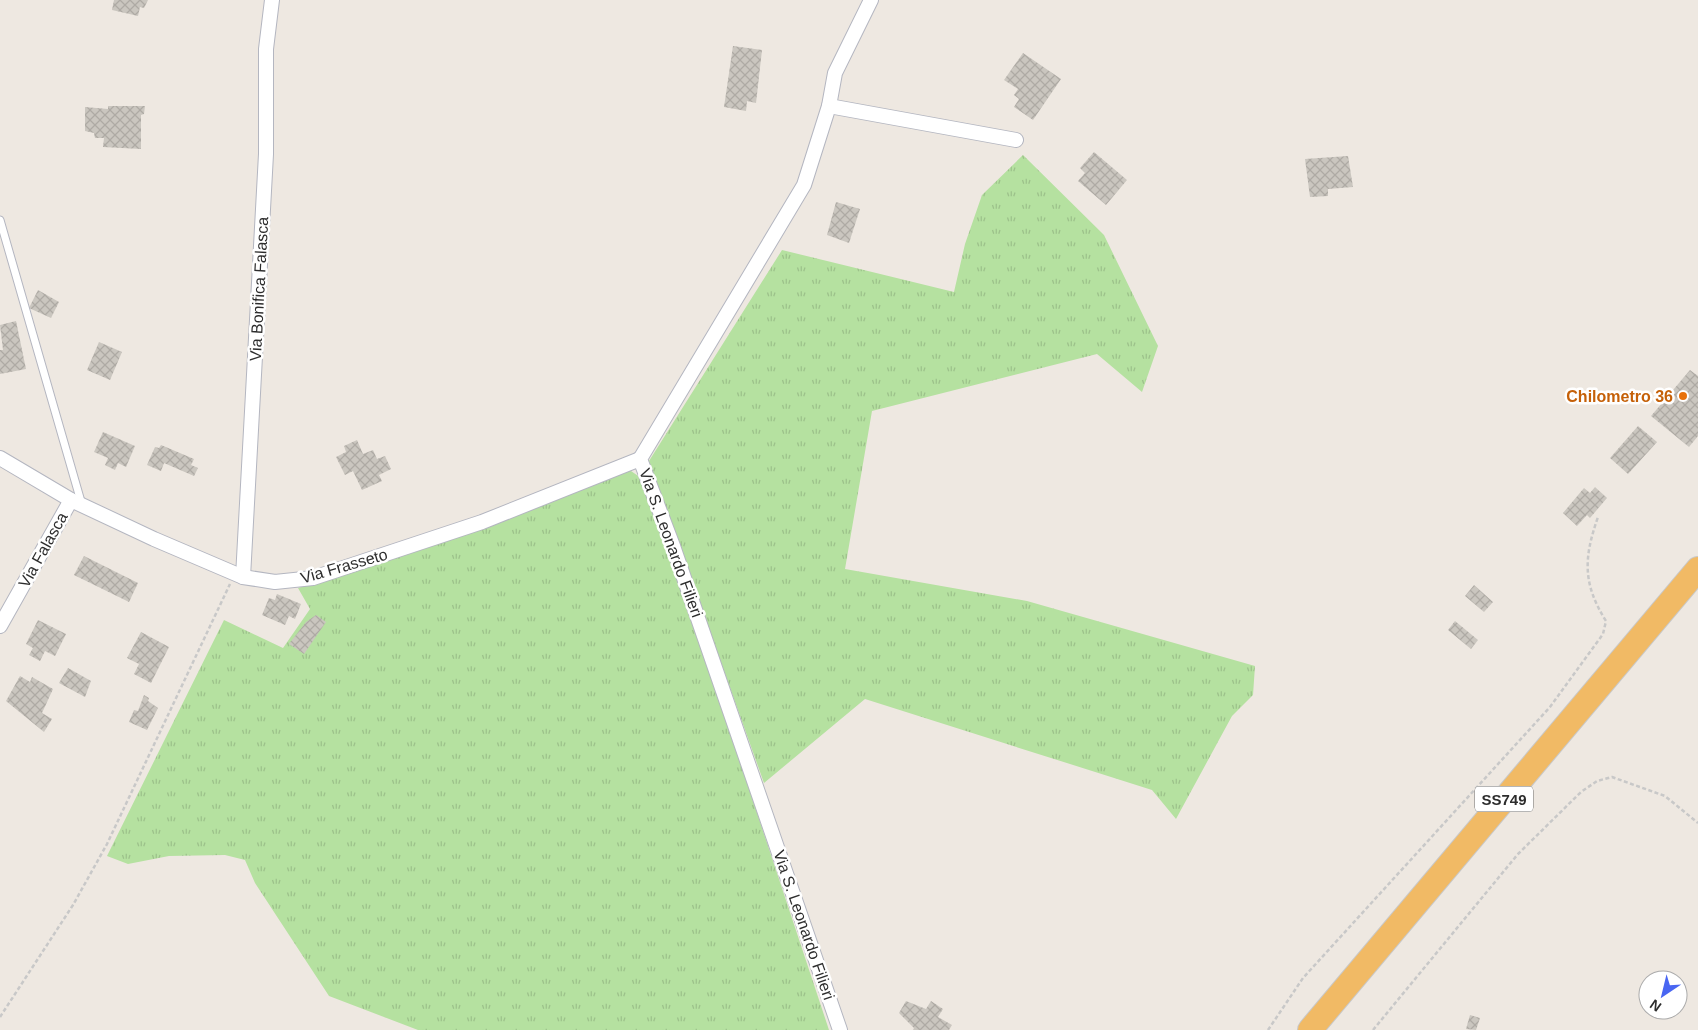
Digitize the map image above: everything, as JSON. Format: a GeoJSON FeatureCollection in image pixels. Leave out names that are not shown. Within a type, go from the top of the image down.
{"type":"FeatureCollection","features":[{"type":"Feature","properties":{"kind":"highway","name":"SS749"},"geometry":{"type":"LineString","coordinates":[[1310,1030],[1698,569]]}},
{"type":"Feature","properties":{"kind":"street","name":"Via Bonifica Falasca"},"geometry":{"type":"LineString","coordinates":[[239,576],[266,154],[266,48],[272,0]]}},
{"type":"Feature","properties":{"kind":"street","name":"Via S. Leonardo Filieri"},"geometry":{"type":"LineString","coordinates":[[840,1030],[673,546],[640,459],[804,185],[830,106],[835,73],[871,0]]}},
{"type":"Feature","properties":{"kind":"street"},"geometry":{"type":"LineString","coordinates":[[830,106],[1016,140]]}},
{"type":"Feature","properties":{"kind":"street","name":"Via Frasseto"},"geometry":{"type":"LineString","coordinates":[[0,458],[76,503],[239,576],[275,582],[313,578],[482,522],[640,459]]}},
{"type":"Feature","properties":{"kind":"street","name":"Via Falasca"},"geometry":{"type":"LineString","coordinates":[[0,626],[76,503]]}},
{"type":"Feature","properties":{"kind":"lane"},"geometry":{"type":"LineString","coordinates":[[0,220],[76,503]]}},
{"type":"Feature","properties":{"kind":"path"},"geometry":{"type":"LineString","coordinates":[[1268,1030],[1303,978],[1550,707],[1603,634],[1606,620],[1592,597],[1587,560],[1590,541],[1598,517]]}},
{"type":"Feature","properties":{"kind":"path"},"geometry":{"type":"LineString","coordinates":[[0,1017],[72,905],[107,844],[239,576]]}},
{"type":"Feature","properties":{"kind":"path"},"geometry":{"type":"LineString","coordinates":[[1373,1030],[1518,854],[1581,792],[1597,781],[1612,777],[1665,796],[1698,823]]}},
{"type":"Feature","properties":{"kind":"green space"},"geometry":{"type":"Polygon","coordinates":[[[1023,155],[1104,235],[1158,346],[1142,392],[1097,354],[872,411],[845,569],[1027,601],[1255,666],[1253,695],[1232,716],[1176,819],[1152,790],[865,699],[764,783],[649,461],[782,250],[954,292],[965,244],[982,195],[1023,155]]]}},
{"type":"Feature","properties":{"kind":"green space"},"geometry":{"type":"Polygon","coordinates":[[[631,471],[644,480],[678,574],[829,1030],[418,1030],[329,996],[255,883],[245,860],[225,855],[169,856],[128,864],[107,856],[224,620],[283,648],[310,609],[298,588],[472,531],[616,472],[631,471]]]}},
{"type":"Feature","properties":{"kind":"building"},"geometry":{"type":"Polygon","coordinates":[[[114,0],[148,0],[144,8],[140,7],[138,16],[112,10],[114,0]]]}},
{"type":"Feature","properties":{"kind":"building"},"geometry":{"type":"Polygon","coordinates":[[[733,46],[762,50],[756,103],[747,101],[746,111],[724,107],[733,46]]]}},
{"type":"Feature","properties":{"kind":"building"},"geometry":{"type":"Polygon","coordinates":[[[1023,53],[1061,79],[1033,120],[1014,107],[1019,99],[1014,95],[1018,89],[1004,80],[1023,53]]]}},
{"type":"Feature","properties":{"kind":"building"},"geometry":{"type":"Polygon","coordinates":[[[108,106],[145,106],[144,114],[141,115],[141,149],[103,147],[104,138],[95,138],[94,133],[85,131],[85,107],[108,109],[108,106]]]}},
{"type":"Feature","properties":{"kind":"building"},"geometry":{"type":"Polygon","coordinates":[[[1094,152],[1127,180],[1106,205],[1078,181],[1085,173],[1080,168],[1094,152]]]}},
{"type":"Feature","properties":{"kind":"building"},"geometry":{"type":"Polygon","coordinates":[[[1348,156],[1353,187],[1328,189],[1328,196],[1310,197],[1305,159],[1348,156]]]}},
{"type":"Feature","properties":{"kind":"building"},"geometry":{"type":"Polygon","coordinates":[[[836,202],[860,209],[849,243],[827,235],[836,202]]]}},
{"type":"Feature","properties":{"kind":"building"},"geometry":{"type":"Polygon","coordinates":[[[38,290],[59,302],[51,318],[29,308],[38,290]]]}},
{"type":"Feature","properties":{"kind":"building"},"geometry":{"type":"Polygon","coordinates":[[[16,321],[26,369],[0,374],[0,350],[3,350],[0,325],[16,321]]]}},
{"type":"Feature","properties":{"kind":"building"},"geometry":{"type":"Polygon","coordinates":[[[99,342],[122,352],[110,380],[87,370],[99,342]]]}},
{"type":"Feature","properties":{"kind":"building","name":"Chilometro 36"},"geometry":{"type":"Polygon","coordinates":[[[1690,370],[1698,376],[1698,436],[1689,447],[1651,416],[1690,370]]]}},
{"type":"Feature","properties":{"kind":"building"},"geometry":{"type":"Polygon","coordinates":[[[1638,426],[1657,442],[1628,474],[1610,458],[1638,426]]]}},
{"type":"Feature","properties":{"kind":"building"},"geometry":{"type":"Polygon","coordinates":[[[103,432],[135,446],[126,467],[118,463],[115,470],[105,465],[108,458],[94,452],[103,432]]]}},
{"type":"Feature","properties":{"kind":"building"},"geometry":{"type":"Polygon","coordinates":[[[357,440],[363,454],[373,450],[377,459],[385,456],[391,469],[379,475],[382,481],[362,490],[353,471],[345,475],[336,457],[346,452],[344,446],[357,440]]]}},
{"type":"Feature","properties":{"kind":"building"},"geometry":{"type":"Polygon","coordinates":[[[161,445],[194,459],[191,465],[198,468],[194,476],[164,463],[161,471],[147,465],[155,447],[159,448],[161,445]]]}},
{"type":"Feature","properties":{"kind":"building"},"geometry":{"type":"Polygon","coordinates":[[[1595,487],[1607,498],[1590,518],[1587,515],[1577,526],[1563,513],[1584,488],[1590,493],[1595,487]]]}},
{"type":"Feature","properties":{"kind":"building"},"geometry":{"type":"Polygon","coordinates":[[[84,556],[138,583],[129,602],[74,575],[84,556]]]}},
{"type":"Feature","properties":{"kind":"building"},"geometry":{"type":"Polygon","coordinates":[[[1474,585],[1493,602],[1484,612],[1465,596],[1474,585]]]}},
{"type":"Feature","properties":{"kind":"building"},"geometry":{"type":"Polygon","coordinates":[[[277,594],[301,604],[295,619],[289,616],[285,625],[262,615],[269,598],[275,600],[277,594]]]}},
{"type":"Feature","properties":{"kind":"building"},"geometry":{"type":"Polygon","coordinates":[[[316,615],[326,622],[304,654],[289,644],[306,622],[316,615]]]}},
{"type":"Feature","properties":{"kind":"building"},"geometry":{"type":"Polygon","coordinates":[[[38,620],[66,634],[55,656],[45,651],[40,661],[29,655],[33,648],[26,644],[38,620]]]}},
{"type":"Feature","properties":{"kind":"building"},"geometry":{"type":"Polygon","coordinates":[[[1455,621],[1478,640],[1471,649],[1448,630],[1455,621]]]}},
{"type":"Feature","properties":{"kind":"building"},"geometry":{"type":"Polygon","coordinates":[[[141,632],[169,647],[151,683],[134,674],[139,664],[127,658],[141,632]]]}},
{"type":"Feature","properties":{"kind":"building"},"geometry":{"type":"Polygon","coordinates":[[[68,668],[91,681],[85,697],[59,683],[68,668]]]}},
{"type":"Feature","properties":{"kind":"building"},"geometry":{"type":"Polygon","coordinates":[[[20,676],[30,682],[32,677],[53,689],[42,713],[52,719],[44,732],[6,701],[20,676]]]}},
{"type":"Feature","properties":{"kind":"building"},"geometry":{"type":"Polygon","coordinates":[[[144,695],[149,698],[148,701],[158,708],[147,730],[129,722],[134,710],[138,711],[144,695]]]}},
{"type":"Feature","properties":{"kind":"building"},"geometry":{"type":"Polygon","coordinates":[[[906,1001],[926,1009],[931,1001],[943,1009],[938,1017],[952,1025],[949,1030],[913,1030],[914,1028],[899,1013],[906,1001]]]}},
{"type":"Feature","properties":{"kind":"building"},"geometry":{"type":"Polygon","coordinates":[[[1470,1015],[1480,1018],[1476,1030],[1466,1029],[1470,1015]]]}},
{"type":"Feature","properties":{"kind":"place","name":"Chilometro 36"},"geometry":{"type":"Point","coordinates":[1683,396]}}]}
